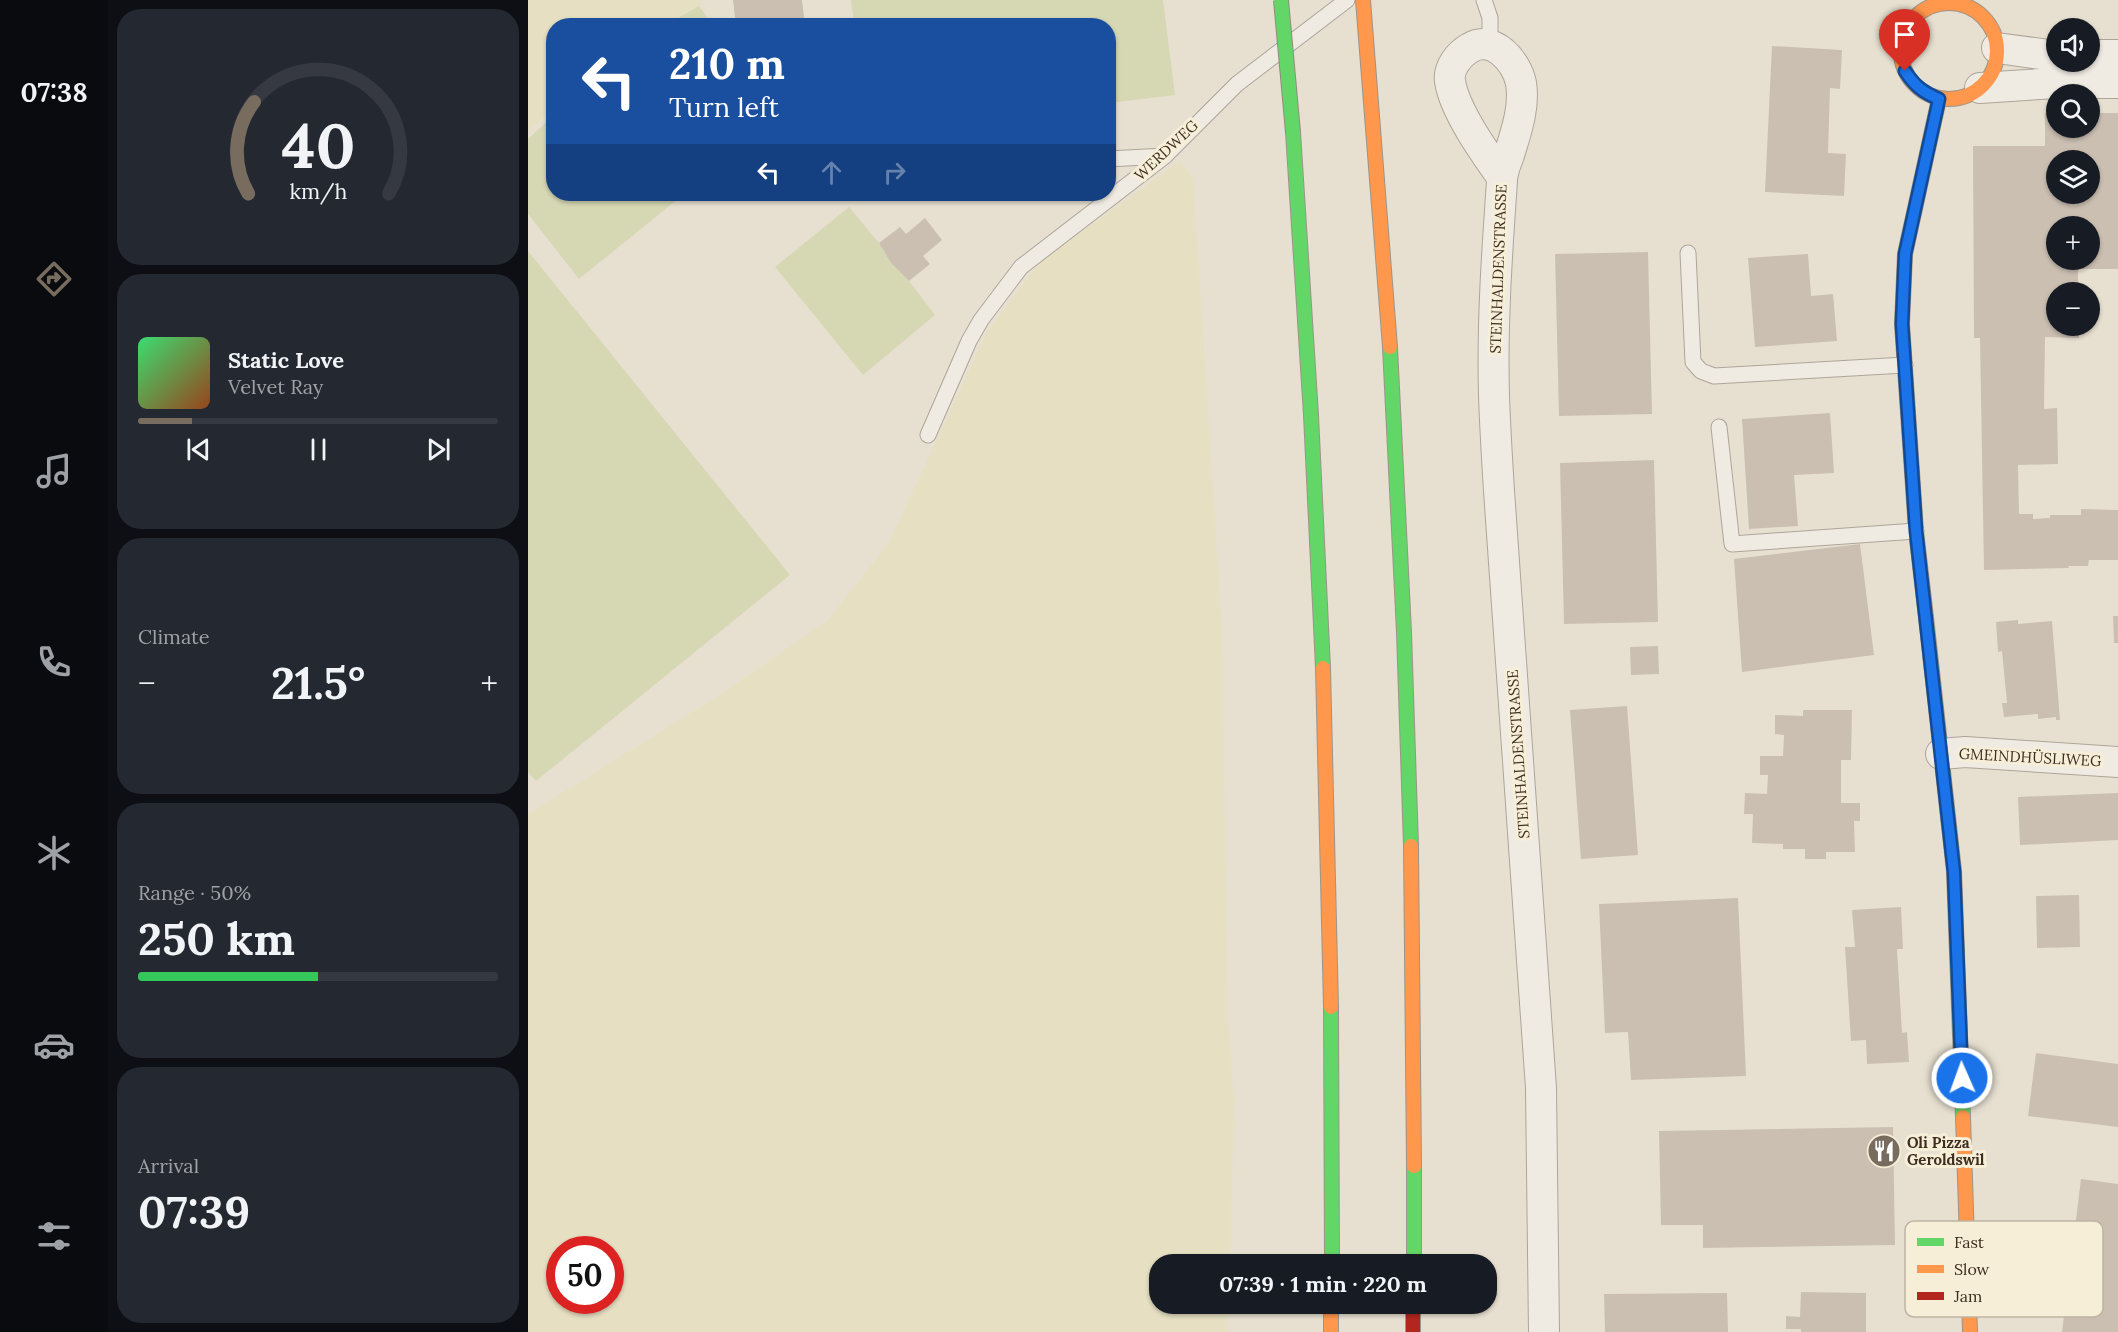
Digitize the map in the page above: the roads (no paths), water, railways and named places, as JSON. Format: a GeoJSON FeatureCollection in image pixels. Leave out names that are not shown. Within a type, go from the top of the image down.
{"type":"FeatureCollection","features":[{"type":"Feature","properties":{"kind":"main road"},"geometry":{"type":"LineString","coordinates":[[1281,0],[1293,132],[1311,395],[1325,723],[1332,1029],[1332,1254]]}},
{"type":"Feature","properties":{"kind":"main road"},"geometry":{"type":"LineString","coordinates":[[1363,0],[1393,391],[1407,700],[1413,931],[1414,1254]]}},
{"type":"Feature","properties":{"kind":"main road"},"geometry":{"type":"LineString","coordinates":[[1943,2],[1959,4],[1974,10],[1994,33],[1997,48],[1990,77],[1980,88],[1967,96],[1953,100],[1939,99],[1924,93],[1913,84],[1905,71],[1901,57],[1902,41],[1907,27],[1916,16],[1943,2]]}},
{"type":"Feature","properties":{"kind":"main road"},"geometry":{"type":"LineString","coordinates":[[1939,99],[1905,254],[1902,324],[1916,531],[1954,883],[1966,1221]]}},
{"type":"Feature","properties":{"kind":"main road"},"geometry":{"type":"LineString","coordinates":[[1331,1314],[1331,1332]]}},
{"type":"Feature","properties":{"kind":"main road"},"geometry":{"type":"LineString","coordinates":[[1413,1314],[1413,1332]]}},
{"type":"Feature","properties":{"kind":"main road"},"geometry":{"type":"LineString","coordinates":[[1969,1317],[1970,1332]]}},
{"type":"Feature","properties":{"kind":"street","name":"STEINHALDENSTRASSE"},"geometry":{"type":"LineString","coordinates":[[1502,177],[1481,147],[1459,106],[1450,80],[1453,65],[1462,52],[1476,44],[1490,44],[1502,51],[1513,63],[1521,82],[1522,106],[1516,135],[1502,177],[1494,394],[1541,1088],[1544,1332]]}},
{"type":"Feature","properties":{"kind":"street"},"geometry":{"type":"LineString","coordinates":[[1997,48],[2046,55]]}},
{"type":"Feature","properties":{"kind":"street"},"geometry":{"type":"LineString","coordinates":[[2100,55],[2118,55]]}},
{"type":"Feature","properties":{"kind":"street"},"geometry":{"type":"LineString","coordinates":[[1980,88],[2056,83],[2118,83]]}},
{"type":"Feature","properties":{"kind":"street","name":"GMEINDHÜSLIWEG"},"geometry":{"type":"LineString","coordinates":[[1941,754],[1965,752],[2118,762]]}},
{"type":"Feature","properties":{"kind":"lane","name":"WERDWEG"},"geometry":{"type":"LineString","coordinates":[[1116,193],[1164,156],[1237,84],[1347,0]]}},
{"type":"Feature","properties":{"kind":"lane"},"geometry":{"type":"LineString","coordinates":[[1484,0],[1490,18],[1490,44]]}},
{"type":"Feature","properties":{"kind":"lane"},"geometry":{"type":"LineString","coordinates":[[1116,159],[1164,156]]}},
{"type":"Feature","properties":{"kind":"lane","name":"WERDWEG"},"geometry":{"type":"LineString","coordinates":[[928,435],[969,341],[981,320],[1021,267],[1106,201]]}},
{"type":"Feature","properties":{"kind":"lane"},"geometry":{"type":"LineString","coordinates":[[1688,253],[1693,362],[1701,371],[1714,376],[1905,365]]}},
{"type":"Feature","properties":{"kind":"lane"},"geometry":{"type":"LineString","coordinates":[[1719,427],[1732,544],[1916,531]]}},
{"type":"Feature","properties":{"kind":"place","name":"Oli Pizza Geroldswil"},"geometry":{"type":"Point","coordinates":[1884,1151]}}]}
